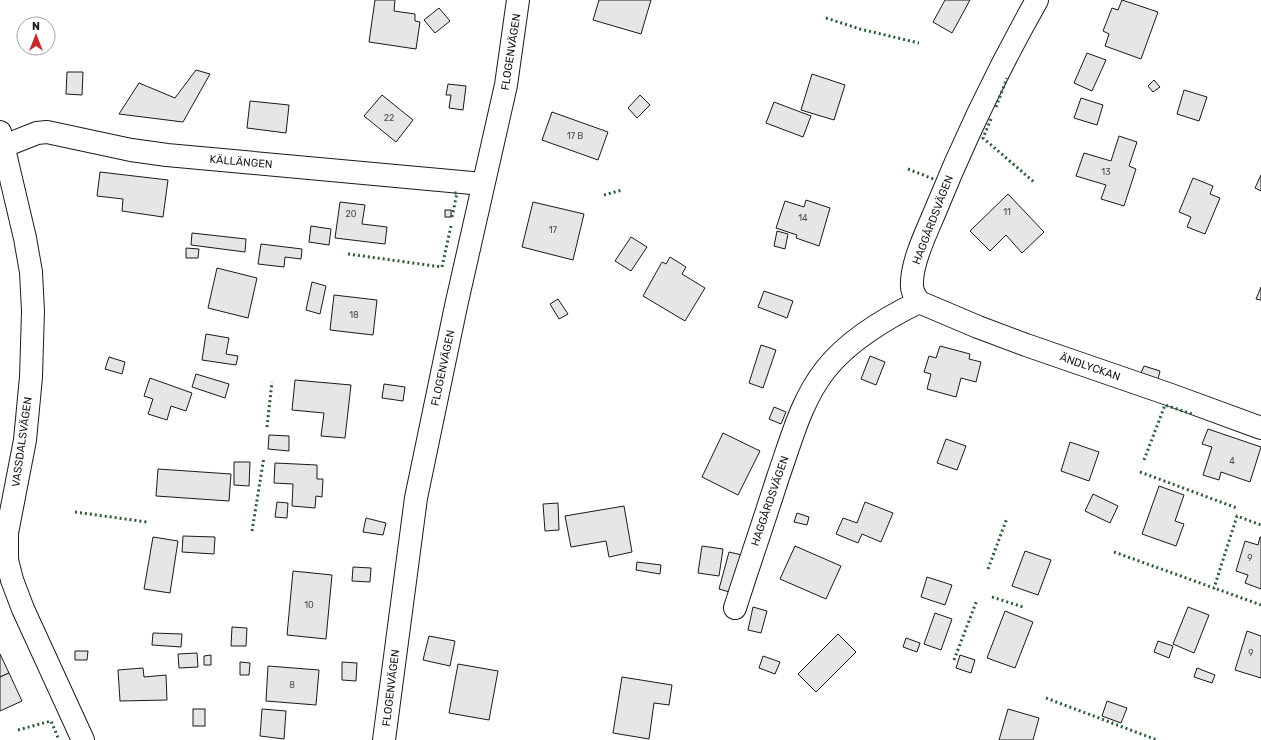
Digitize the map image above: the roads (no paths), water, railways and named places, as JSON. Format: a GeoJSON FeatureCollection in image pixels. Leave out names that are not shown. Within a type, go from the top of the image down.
{"type":"FeatureCollection","features":[{"type":"Feature","properties":{"kind":"street","name":"FLOGENVÄGEN"},"geometry":{"type":"LineString","coordinates":[[384,740],[416,498],[483,184],[506,85],[518,0]]}},
{"type":"Feature","properties":{"kind":"street","name":"HAGGÅRDSVÄGEN"},"geometry":{"type":"LineString","coordinates":[[735,608],[756,541],[794,432],[813,389],[826,369],[840,354],[876,327],[920,302],[913,292],[911,284],[922,245],[961,151],[1003,62],[1037,0]]}},
{"type":"Feature","properties":{"kind":"street","name":"KÄLLÄNGEN"},"geometry":{"type":"LineString","coordinates":[[2,138],[46,132],[131,150],[166,155],[483,184]]}},
{"type":"Feature","properties":{"kind":"street","name":"VASSDALSVÄGEN"},"geometry":{"type":"LineString","coordinates":[[2,138],[25,238],[31,272],[34,311],[31,377],[24,440],[3,532],[7,560],[12,580],[26,616],[83,740]]}},
{"type":"Feature","properties":{"kind":"street","name":"ÄNDLYCKAN"},"geometry":{"type":"LineString","coordinates":[[920,302],[978,327],[1261,428]]}}]}
